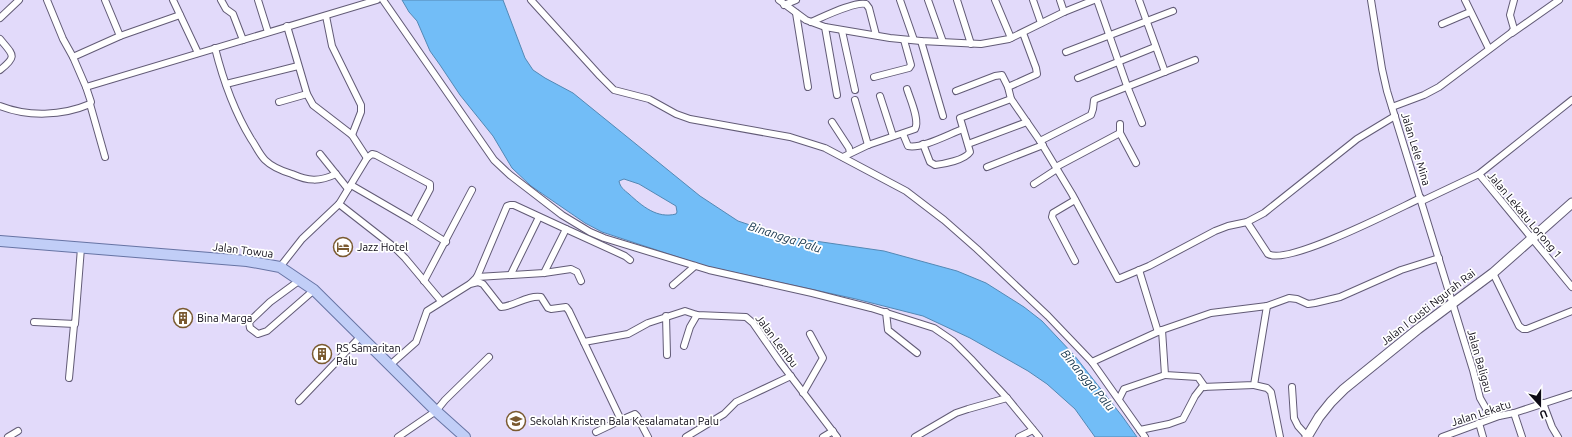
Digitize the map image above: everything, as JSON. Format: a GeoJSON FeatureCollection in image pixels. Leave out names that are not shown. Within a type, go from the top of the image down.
{"type":"FeatureCollection","features":[{"type":"Feature","properties":{"kind":"main road","name":"Jalan I Gusti Ngurah Rai"},"geometry":{"type":"LineString","coordinates":[[1307,436],[1319,417],[1344,389],[1453,302],[1493,273],[1572,203]]}},
{"type":"Feature","properties":{"kind":"main road","name":"Jalan Towua"},"geometry":{"type":"LineString","coordinates":[[1,242],[247,261],[280,267],[314,290],[436,411],[465,437]]}},
{"type":"Feature","properties":{"kind":"street"},"geometry":{"type":"LineString","coordinates":[[0,18],[19,0]]}},
{"type":"Feature","properties":{"kind":"street"},"geometry":{"type":"LineString","coordinates":[[47,0],[63,40],[73,57],[86,87],[105,157]]}},
{"type":"Feature","properties":{"kind":"street"},"geometry":{"type":"LineString","coordinates":[[105,0],[120,36]]}},
{"type":"Feature","properties":{"kind":"street"},"geometry":{"type":"LineString","coordinates":[[173,0],[198,53]]}},
{"type":"Feature","properties":{"kind":"street"},"geometry":{"type":"LineString","coordinates":[[221,0],[226,9],[233,14],[243,40]]}},
{"type":"Feature","properties":{"kind":"street"},"geometry":{"type":"LineString","coordinates":[[258,0],[268,32]]}},
{"type":"Feature","properties":{"kind":"street"},"geometry":{"type":"LineString","coordinates":[[86,87],[287,26],[326,16],[358,3],[377,0]]}},
{"type":"Feature","properties":{"kind":"street"},"geometry":{"type":"LineString","coordinates":[[383,0],[494,160],[510,175],[562,215],[590,232],[627,246],[695,266],[886,312],[934,328],[946,336],[971,360],[1007,398],[1039,437]]}},
{"type":"Feature","properties":{"kind":"street"},"geometry":{"type":"LineString","coordinates":[[531,0],[584,60],[614,90],[649,99],[676,114],[690,119],[803,140],[825,148],[906,190],[944,220],[1048,316],[1092,362],[1119,398],[1145,437]]}},
{"type":"Feature","properties":{"kind":"street"},"geometry":{"type":"LineString","coordinates":[[778,0],[811,22],[825,27],[921,42],[971,44],[987,44],[1011,38],[1064,12],[1093,0],[1109,35],[1142,123]]}},
{"type":"Feature","properties":{"kind":"street"},"geometry":{"type":"LineString","coordinates":[[784,4],[796,0]]}},
{"type":"Feature","properties":{"kind":"street"},"geometry":{"type":"LineString","coordinates":[[900,0],[914,40]]}},
{"type":"Feature","properties":{"kind":"street"},"geometry":{"type":"LineString","coordinates":[[928,0],[943,42]]}},
{"type":"Feature","properties":{"kind":"street"},"geometry":{"type":"LineString","coordinates":[[957,0],[971,44]]}},
{"type":"Feature","properties":{"kind":"street"},"geometry":{"type":"LineString","coordinates":[[995,0],[1011,38]]}},
{"type":"Feature","properties":{"kind":"street"},"geometry":{"type":"LineString","coordinates":[[1033,0],[1041,23]]}},
{"type":"Feature","properties":{"kind":"street"},"geometry":{"type":"LineString","coordinates":[[1060,0],[1064,12]]}},
{"type":"Feature","properties":{"kind":"street"},"geometry":{"type":"LineString","coordinates":[[1139,0],[1165,72]]}},
{"type":"Feature","properties":{"kind":"street","name":"Jalan Lele Mina"},"geometry":{"type":"LineString","coordinates":[[1371,0],[1382,69],[1392,107],[1453,302]]}},
{"type":"Feature","properties":{"kind":"street"},"geometry":{"type":"LineString","coordinates":[[1465,0],[1489,49]]}},
{"type":"Feature","properties":{"kind":"street"},"geometry":{"type":"LineString","coordinates":[[1511,34],[1514,29],[1510,15],[1514,0]]}},
{"type":"Feature","properties":{"kind":"street"},"geometry":{"type":"LineString","coordinates":[[1392,107],[1424,95],[1439,87],[1489,49],[1559,0]]}},
{"type":"Feature","properties":{"kind":"street"},"geometry":{"type":"LineString","coordinates":[[811,22],[856,4],[864,3],[869,8],[876,35]]}},
{"type":"Feature","properties":{"kind":"street"},"geometry":{"type":"LineString","coordinates":[[1066,52],[1146,20],[1174,11]]}},
{"type":"Feature","properties":{"kind":"street"},"geometry":{"type":"LineString","coordinates":[[1442,24],[1470,12]]}},
{"type":"Feature","properties":{"kind":"street"},"geometry":{"type":"LineString","coordinates":[[796,13],[808,86]]}},
{"type":"Feature","properties":{"kind":"street"},"geometry":{"type":"LineString","coordinates":[[73,57],[120,36],[180,14]]}},
{"type":"Feature","properties":{"kind":"street"},"geometry":{"type":"LineString","coordinates":[[326,16],[332,46],[361,105],[361,112],[352,135]]}},
{"type":"Feature","properties":{"kind":"street"},"geometry":{"type":"LineString","coordinates":[[287,26],[307,94],[315,108],[342,126],[352,135],[367,158]]}},
{"type":"Feature","properties":{"kind":"street"},"geometry":{"type":"LineString","coordinates":[[825,27],[837,94]]}},
{"type":"Feature","properties":{"kind":"street"},"geometry":{"type":"LineString","coordinates":[[842,30],[855,90]]}},
{"type":"Feature","properties":{"kind":"street"},"geometry":{"type":"LineString","coordinates":[[1008,87],[1036,74],[1036,68],[1023,33]]}},
{"type":"Feature","properties":{"kind":"street"},"geometry":{"type":"LineString","coordinates":[[0,39],[10,51],[12,57],[11,62],[0,70]]}},
{"type":"Feature","properties":{"kind":"street"},"geometry":{"type":"LineString","coordinates":[[874,77],[909,68],[911,65],[904,40]]}},
{"type":"Feature","properties":{"kind":"street"},"geometry":{"type":"LineString","coordinates":[[921,42],[943,116]]}},
{"type":"Feature","properties":{"kind":"street"},"geometry":{"type":"LineString","coordinates":[[1078,78],[1155,47]]}},
{"type":"Feature","properties":{"kind":"street"},"geometry":{"type":"LineString","coordinates":[[215,48],[226,84],[246,130],[261,155],[277,168],[303,179],[321,179],[336,174]]}},
{"type":"Feature","properties":{"kind":"street"},"geometry":{"type":"LineString","coordinates":[[987,167],[1041,143],[1091,115],[1094,100],[1195,60]]}},
{"type":"Feature","properties":{"kind":"street"},"geometry":{"type":"LineString","coordinates":[[226,84],[298,66]]}},
{"type":"Feature","properties":{"kind":"street"},"geometry":{"type":"LineString","coordinates":[[956,91],[999,74],[1003,76],[1008,87],[1010,99],[1041,143],[1075,200],[1118,279],[1228,226],[1247,222],[1272,207],[1357,139],[1395,116]]}},
{"type":"Feature","properties":{"kind":"street"},"geometry":{"type":"LineString","coordinates":[[843,157],[868,145],[915,129],[917,123],[907,89]]}},
{"type":"Feature","properties":{"kind":"street"},"geometry":{"type":"LineString","coordinates":[[279,102],[307,94]]}},
{"type":"Feature","properties":{"kind":"street"},"geometry":{"type":"LineString","coordinates":[[880,96],[893,136]]}},
{"type":"Feature","properties":{"kind":"street"},"geometry":{"type":"LineString","coordinates":[[923,144],[930,162],[935,165],[968,156],[970,152],[960,118],[1010,99]]}},
{"type":"Feature","properties":{"kind":"street"},"geometry":{"type":"LineString","coordinates":[[855,100],[868,145]]}},
{"type":"Feature","properties":{"kind":"street"},"geometry":{"type":"LineString","coordinates":[[1247,222],[1268,254],[1273,257],[1321,244],[1479,174],[1571,102]]}},
{"type":"Feature","properties":{"kind":"street"},"geometry":{"type":"LineString","coordinates":[[0,106],[25,113],[39,114],[54,113],[90,104]]}},
{"type":"Feature","properties":{"kind":"street"},"geometry":{"type":"LineString","coordinates":[[832,122],[849,148],[850,153]]}},
{"type":"Feature","properties":{"kind":"street"},"geometry":{"type":"LineString","coordinates":[[968,144],[1027,122]]}},
{"type":"Feature","properties":{"kind":"street"},"geometry":{"type":"LineString","coordinates":[[1120,124],[1120,133],[1136,163]]}},
{"type":"Feature","properties":{"kind":"street"},"geometry":{"type":"LineString","coordinates":[[902,134],[908,146],[915,146],[962,129]]}},
{"type":"Feature","properties":{"kind":"street"},"geometry":{"type":"LineString","coordinates":[[1034,184],[1056,168],[1120,133]]}},
{"type":"Feature","properties":{"kind":"street"},"geometry":{"type":"LineString","coordinates":[[320,154],[336,174],[350,187],[413,221],[446,242]]}},
{"type":"Feature","properties":{"kind":"street"},"geometry":{"type":"LineString","coordinates":[[280,267],[302,240],[339,204],[367,158],[372,154],[430,184],[430,189],[413,221]]}},
{"type":"Feature","properties":{"kind":"street","name":"Jalan Lekatu Lorong 1"},"geometry":{"type":"LineString","coordinates":[[1479,174],[1572,287]]}},
{"type":"Feature","properties":{"kind":"street"},"geometry":{"type":"LineString","coordinates":[[424,281],[446,242],[472,190]]}},
{"type":"Feature","properties":{"kind":"street"},"geometry":{"type":"LineString","coordinates":[[1075,200],[1053,213],[1052,217],[1075,261]]}},
{"type":"Feature","properties":{"kind":"street"},"geometry":{"type":"LineString","coordinates":[[339,204],[394,247],[440,301]]}},
{"type":"Feature","properties":{"kind":"street"},"geometry":{"type":"LineString","coordinates":[[390,365],[416,342],[427,311],[440,301],[470,284],[477,277],[507,206],[514,205],[625,256],[630,260]]}},
{"type":"Feature","properties":{"kind":"street"},"geometry":{"type":"LineString","coordinates":[[512,274],[539,217]]}},
{"type":"Feature","properties":{"kind":"street"},"geometry":{"type":"LineString","coordinates":[[544,273],[566,229]]}},
{"type":"Feature","properties":{"kind":"street"},"geometry":{"type":"LineString","coordinates":[[69,378],[81,248]]}},
{"type":"Feature","properties":{"kind":"street"},"geometry":{"type":"LineString","coordinates":[[1092,362],[1160,331],[1211,313],[1267,306],[1289,298],[1298,299],[1312,304],[1340,297],[1402,270],[1439,258]]}},
{"type":"Feature","properties":{"kind":"street"},"geometry":{"type":"LineString","coordinates":[[673,285],[695,266]]}},
{"type":"Feature","properties":{"kind":"street"},"geometry":{"type":"LineString","coordinates":[[477,277],[544,273],[573,269],[577,272],[581,281]]}},
{"type":"Feature","properties":{"kind":"street"},"geometry":{"type":"LineString","coordinates":[[1139,270],[1160,331],[1164,375]]}},
{"type":"Feature","properties":{"kind":"street"},"geometry":{"type":"LineString","coordinates":[[1493,273],[1519,326],[1523,329],[1527,329],[1572,311]]}},
{"type":"Feature","properties":{"kind":"street"},"geometry":{"type":"LineString","coordinates":[[300,280],[262,309],[250,322],[250,328],[258,334],[267,331],[314,290]]}},
{"type":"Feature","properties":{"kind":"street"},"geometry":{"type":"LineString","coordinates":[[470,284],[478,282],[483,284],[501,307],[534,296],[541,297],[547,307],[551,309],[566,307],[622,420]]}},
{"type":"Feature","properties":{"kind":"street","name":"Jalan Baligau"},"geometry":{"type":"LineString","coordinates":[[1453,302],[1482,404],[1488,412],[1499,416]]}},
{"type":"Feature","properties":{"kind":"street"},"geometry":{"type":"LineString","coordinates":[[1254,386],[1267,306]]}},
{"type":"Feature","properties":{"kind":"street","name":"Jalan Lembu"},"geometry":{"type":"LineString","coordinates":[[584,342],[628,334],[641,326],[666,316],[684,311],[697,315],[746,317],[750,320],[837,437]]}},
{"type":"Feature","properties":{"kind":"street"},"geometry":{"type":"LineString","coordinates":[[886,312],[888,330],[917,353]]}},
{"type":"Feature","properties":{"kind":"street"},"geometry":{"type":"LineString","coordinates":[[684,346],[690,327],[697,315]]}},
{"type":"Feature","properties":{"kind":"street"},"geometry":{"type":"LineString","coordinates":[[666,316],[667,355]]}},
{"type":"Feature","properties":{"kind":"street"},"geometry":{"type":"LineString","coordinates":[[34,322],[74,325]]}},
{"type":"Feature","properties":{"kind":"street"},"geometry":{"type":"LineString","coordinates":[[803,393],[823,358],[810,334]]}},
{"type":"Feature","properties":{"kind":"street"},"geometry":{"type":"LineString","coordinates":[[299,401],[361,336]]}},
{"type":"Feature","properties":{"kind":"street"},"geometry":{"type":"LineString","coordinates":[[398,437],[436,411],[489,357]]}},
{"type":"Feature","properties":{"kind":"street"},"geometry":{"type":"LineString","coordinates":[[1119,398],[1124,389],[1164,375],[1198,377],[1205,387]]}},
{"type":"Feature","properties":{"kind":"street","name":"Jalan Lembu"},"geometry":{"type":"LineString","coordinates":[[686,437],[724,414],[736,402],[791,376]]}},
{"type":"Feature","properties":{"kind":"street"},"geometry":{"type":"LineString","coordinates":[[1140,430],[1169,424],[1183,419],[1199,390],[1205,387],[1254,386],[1268,388],[1280,437]]}},
{"type":"Feature","properties":{"kind":"street"},"geometry":{"type":"LineString","coordinates":[[1292,387],[1294,418],[1298,426],[1307,436]]}},
{"type":"Feature","properties":{"kind":"street","name":"Jalan Lekatu"},"geometry":{"type":"LineString","coordinates":[[1442,437],[1499,416],[1514,413],[1572,394]]}},
{"type":"Feature","properties":{"kind":"street"},"geometry":{"type":"LineString","coordinates":[[915,437],[956,413],[1007,398]]}},
{"type":"Feature","properties":{"kind":"street"},"geometry":{"type":"LineString","coordinates":[[1543,403],[1552,427],[1558,437]]}},
{"type":"Feature","properties":{"kind":"street"},"geometry":{"type":"LineString","coordinates":[[1514,413],[1522,437]]}},
{"type":"Feature","properties":{"kind":"street"},"geometry":{"type":"LineString","coordinates":[[596,432],[635,414],[648,437]]}},
{"type":"Feature","properties":{"kind":"street"},"geometry":{"type":"LineString","coordinates":[[1479,423],[1483,437]]}},
{"type":"Feature","properties":{"kind":"street"},"geometry":{"type":"LineString","coordinates":[[1019,437],[1033,430]]}},
{"type":"Feature","properties":{"kind":"street"},"geometry":{"type":"LineString","coordinates":[[8,437],[18,431]]}},
{"type":"Feature","properties":{"kind":"street"},"geometry":{"type":"LineString","coordinates":[[823,437],[833,431]]}},
{"type":"Feature","properties":{"kind":"water","name":"Binangga Palu"},"geometry":{"type":"Polygon","coordinates":[[[402,0],[503,0],[525,58],[533,70],[573,93],[700,196],[738,221],[777,234],[884,251],[957,271],[986,283],[1024,307],[1042,321],[1074,355],[1137,437],[1095,437],[1075,409],[1047,384],[1028,371],[970,338],[923,316],[856,299],[705,266],[602,232],[585,223],[531,186],[512,168],[493,136],[460,95],[430,51],[417,21],[409,12],[402,0]],[[624,179],[619,181],[624,190],[650,210],[662,215],[676,214],[676,206],[639,184],[624,179]]]}},
{"type":"Feature","properties":{"kind":"place","name":"Jazz Hotel"},"geometry":{"type":"Point","coordinates":[343,247]}},
{"type":"Feature","properties":{"kind":"place","name":"Bina Marga"},"geometry":{"type":"Point","coordinates":[183,318]}},
{"type":"Feature","properties":{"kind":"place","name":"RS Samaritan Palu"},"geometry":{"type":"Point","coordinates":[322,354]}},
{"type":"Feature","properties":{"kind":"place","name":"Sekolah Kristen Bala Kesalamatan Palu"},"geometry":{"type":"Point","coordinates":[516,421]}}]}
